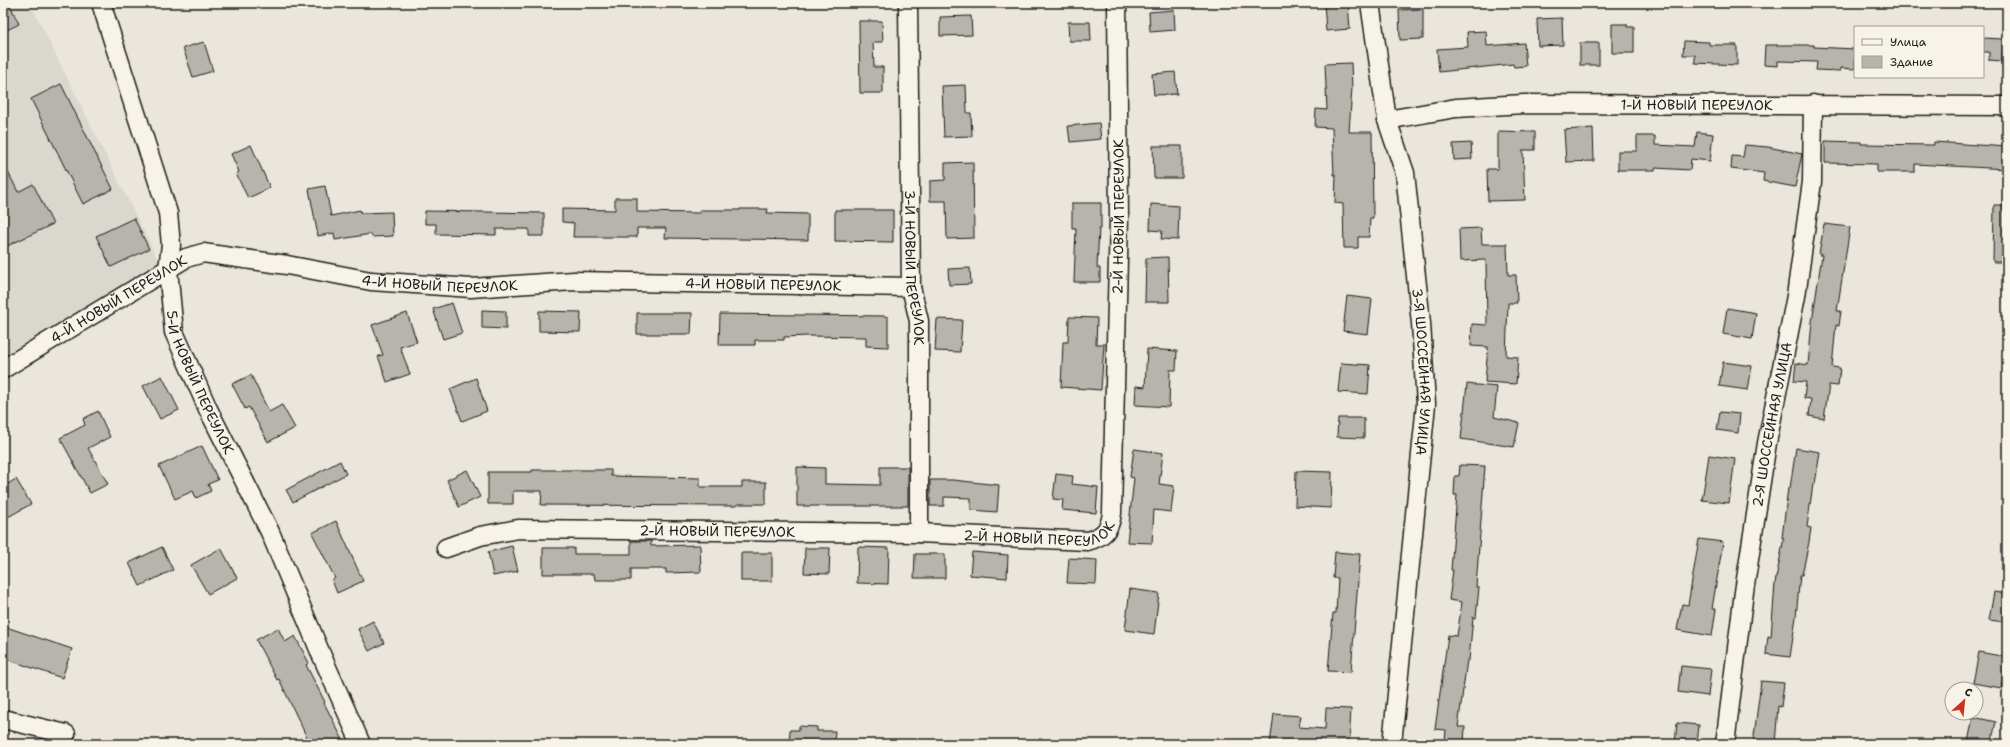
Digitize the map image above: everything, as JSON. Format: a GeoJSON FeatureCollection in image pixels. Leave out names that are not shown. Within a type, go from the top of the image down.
{"type":"FeatureCollection","features":[{"type":"Feature","properties":{"kind":"street","name":"5-Й НОВЫЙ ПЕРЕУЛОК"},"geometry":{"type":"LineString","coordinates":[[101,3],[168,213],[171,245],[168,269],[174,332],[208,409],[270,532],[321,654],[361,744]]}},
{"type":"Feature","properties":{"kind":"street","name":"3-Й НОВЫЙ ПЕРЕУЛОК"},"geometry":{"type":"LineString","coordinates":[[908,3],[911,287],[919,321],[919,533]]}},
{"type":"Feature","properties":{"kind":"street","name":"2-Й НОВЫЙ ПЕРЕУЛОК"},"geometry":{"type":"LineString","coordinates":[[446,548],[480,536],[518,529],[919,533],[1087,541],[1098,539],[1106,532],[1111,524],[1119,217],[1117,3]]}},
{"type":"Feature","properties":{"kind":"street","name":"3-Я ШОССЕЙНАЯ УЛИЦА"},"geometry":{"type":"LineString","coordinates":[[1370,3],[1387,120],[1405,173],[1421,323],[1426,404],[1392,744]]}},
{"type":"Feature","properties":{"kind":"street","name":"1-Й НОВЫЙ ПЕРЕУЛОК"},"geometry":{"type":"LineString","coordinates":[[1387,120],[1456,108],[1524,104],[2007,106]]}},
{"type":"Feature","properties":{"kind":"street","name":"2-Я ШОССЕЙНАЯ УЛИЦА"},"geometry":{"type":"LineString","coordinates":[[1725,744],[1744,592],[1767,443],[1796,296],[1812,182],[1813,104]]}},
{"type":"Feature","properties":{"kind":"street","name":"4-Й НОВЫЙ ПЕРЕУЛОК"},"geometry":{"type":"LineString","coordinates":[[3,369],[186,258],[203,253],[287,265],[371,281],[471,288],[574,281],[911,287]]}},
{"type":"Feature","properties":{"kind":"street"},"geometry":{"type":"LineString","coordinates":[[3,719],[66,734]]}},
{"type":"Feature","properties":{"kind":"shaded area"},"geometry":{"type":"Polygon","coordinates":[[[3,3],[30,3],[160,264],[3,356],[3,3]]]}},
{"type":"Feature","properties":{"kind":"building"},"geometry":{"type":"Polygon","coordinates":[[[3,3],[9,3],[19,24],[3,32],[3,3]]]}},
{"type":"Feature","properties":{"kind":"building"},"geometry":{"type":"Polygon","coordinates":[[[1324,3],[1348,3],[1350,29],[1326,31],[1324,3]]]}},
{"type":"Feature","properties":{"kind":"building"},"geometry":{"type":"Polygon","coordinates":[[[1423,9],[1423,39],[1400,40],[1399,10],[1423,9]]]}},
{"type":"Feature","properties":{"kind":"building"},"geometry":{"type":"Polygon","coordinates":[[[1174,10],[1175,30],[1150,32],[1149,12],[1174,10]]]}},
{"type":"Feature","properties":{"kind":"building"},"geometry":{"type":"Polygon","coordinates":[[[971,16],[972,35],[940,36],[940,17],[971,16]]]}},
{"type":"Feature","properties":{"kind":"building"},"geometry":{"type":"Polygon","coordinates":[[[1562,18],[1563,45],[1538,46],[1537,19],[1562,18]]]}},
{"type":"Feature","properties":{"kind":"building"},"geometry":{"type":"Polygon","coordinates":[[[859,21],[882,21],[883,42],[873,42],[874,67],[883,67],[883,93],[860,93],[859,21]]]}},
{"type":"Feature","properties":{"kind":"building"},"geometry":{"type":"Polygon","coordinates":[[[1068,22],[1090,22],[1091,41],[1069,41],[1068,22]]]}},
{"type":"Feature","properties":{"kind":"building"},"geometry":{"type":"Polygon","coordinates":[[[1612,24],[1627,24],[1627,27],[1634,27],[1634,53],[1612,53],[1612,24]]]}},
{"type":"Feature","properties":{"kind":"building"},"geometry":{"type":"Polygon","coordinates":[[[1486,31],[1487,46],[1524,43],[1526,66],[1514,67],[1513,64],[1439,72],[1437,49],[1468,47],[1467,32],[1486,31]]]}},
{"type":"Feature","properties":{"kind":"building"},"geometry":{"type":"Polygon","coordinates":[[[1984,38],[2003,39],[2002,61],[1989,60],[1989,52],[1984,52],[1984,38]]]}},
{"type":"Feature","properties":{"kind":"building"},"geometry":{"type":"Polygon","coordinates":[[[1684,41],[1709,42],[1709,45],[1737,45],[1737,65],[1695,63],[1695,55],[1683,55],[1684,41]]]}},
{"type":"Feature","properties":{"kind":"building"},"geometry":{"type":"Polygon","coordinates":[[[204,42],[213,71],[193,77],[183,48],[204,42]]]}},
{"type":"Feature","properties":{"kind":"building"},"geometry":{"type":"Polygon","coordinates":[[[1580,43],[1599,43],[1599,65],[1580,65],[1580,43]]]}},
{"type":"Feature","properties":{"kind":"building"},"geometry":{"type":"Polygon","coordinates":[[[1765,45],[1814,45],[1814,47],[1854,49],[1854,69],[1840,68],[1840,71],[1816,70],[1817,62],[1778,61],[1778,66],[1764,65],[1765,45]]]}},
{"type":"Feature","properties":{"kind":"building"},"geometry":{"type":"Polygon","coordinates":[[[1351,63],[1352,88],[1349,132],[1372,132],[1373,218],[1370,218],[1369,237],[1358,237],[1358,248],[1344,248],[1343,204],[1335,203],[1336,175],[1334,175],[1332,128],[1315,127],[1316,109],[1327,110],[1325,64],[1351,63]]]}},
{"type":"Feature","properties":{"kind":"building"},"geometry":{"type":"Polygon","coordinates":[[[1175,72],[1177,94],[1154,95],[1152,74],[1175,72]]]}},
{"type":"Feature","properties":{"kind":"building"},"geometry":{"type":"Polygon","coordinates":[[[61,84],[113,189],[83,204],[31,99],[61,84]]]}},
{"type":"Feature","properties":{"kind":"building"},"geometry":{"type":"Polygon","coordinates":[[[966,85],[967,113],[971,113],[972,136],[944,137],[942,86],[966,85]]]}},
{"type":"Feature","properties":{"kind":"building"},"geometry":{"type":"Polygon","coordinates":[[[1099,123],[1101,139],[1070,142],[1068,126],[1099,123]]]}},
{"type":"Feature","properties":{"kind":"building"},"geometry":{"type":"Polygon","coordinates":[[[1593,128],[1594,161],[1566,162],[1564,130],[1593,128]]]}},
{"type":"Feature","properties":{"kind":"building"},"geometry":{"type":"Polygon","coordinates":[[[1498,131],[1535,132],[1535,150],[1523,150],[1525,200],[1488,201],[1487,169],[1498,169],[1498,131]]]}},
{"type":"Feature","properties":{"kind":"building"},"geometry":{"type":"Polygon","coordinates":[[[1697,132],[1713,134],[1710,161],[1691,159],[1690,170],[1655,168],[1655,170],[1618,170],[1618,151],[1637,151],[1637,136],[1655,136],[1655,145],[1695,147],[1697,132]]]}},
{"type":"Feature","properties":{"kind":"building"},"geometry":{"type":"Polygon","coordinates":[[[1825,141],[1861,142],[1861,144],[1934,145],[1934,142],[2007,147],[2007,169],[1915,164],[1915,172],[1877,172],[1877,164],[1825,163],[1825,141]]]}},
{"type":"Feature","properties":{"kind":"building"},"geometry":{"type":"Polygon","coordinates":[[[1471,143],[1472,159],[1454,160],[1453,144],[1471,143]]]}},
{"type":"Feature","properties":{"kind":"building"},"geometry":{"type":"Polygon","coordinates":[[[251,145],[270,188],[248,198],[236,174],[239,172],[231,154],[251,145]]]}},
{"type":"Feature","properties":{"kind":"building"},"geometry":{"type":"Polygon","coordinates":[[[1745,145],[1768,147],[1802,154],[1795,187],[1763,181],[1764,173],[1731,169],[1732,156],[1743,157],[1745,145]]]}},
{"type":"Feature","properties":{"kind":"building"},"geometry":{"type":"Polygon","coordinates":[[[1153,146],[1182,146],[1182,178],[1154,178],[1153,146]]]}},
{"type":"Feature","properties":{"kind":"building"},"geometry":{"type":"Polygon","coordinates":[[[3,162],[18,192],[33,184],[53,224],[3,248],[3,162]]]}},
{"type":"Feature","properties":{"kind":"building"},"geometry":{"type":"Polygon","coordinates":[[[973,162],[974,238],[947,239],[946,201],[930,201],[930,181],[945,180],[945,163],[973,162]]]}},
{"type":"Feature","properties":{"kind":"building"},"geometry":{"type":"Polygon","coordinates":[[[325,186],[331,216],[360,210],[361,213],[392,212],[393,236],[372,237],[371,234],[335,240],[334,233],[318,236],[309,189],[325,186]]]}},
{"type":"Feature","properties":{"kind":"building"},"geometry":{"type":"Polygon","coordinates":[[[615,198],[637,198],[637,212],[700,213],[700,210],[768,209],[767,213],[808,214],[808,240],[665,238],[666,228],[637,228],[637,237],[573,237],[574,223],[562,222],[562,209],[615,210],[615,198]]]}},
{"type":"Feature","properties":{"kind":"building"},"geometry":{"type":"Polygon","coordinates":[[[1072,203],[1101,203],[1101,228],[1099,228],[1097,268],[1100,268],[1100,282],[1074,282],[1076,228],[1072,228],[1072,203]]]}},
{"type":"Feature","properties":{"kind":"building"},"geometry":{"type":"Polygon","coordinates":[[[1151,204],[1179,206],[1178,240],[1161,239],[1162,231],[1150,230],[1151,204]]]}},
{"type":"Feature","properties":{"kind":"building"},"geometry":{"type":"Polygon","coordinates":[[[1994,205],[2007,205],[2007,262],[1993,262],[1994,205]]]}},
{"type":"Feature","properties":{"kind":"building"},"geometry":{"type":"Polygon","coordinates":[[[835,210],[893,210],[893,242],[835,241],[835,210]]]}},
{"type":"Feature","properties":{"kind":"building"},"geometry":{"type":"Polygon","coordinates":[[[425,211],[544,213],[544,236],[529,236],[529,229],[496,229],[496,235],[436,234],[436,224],[425,224],[425,211]]]}},
{"type":"Feature","properties":{"kind":"building"},"geometry":{"type":"Polygon","coordinates":[[[134,218],[149,249],[111,267],[96,236],[134,218]]]}},
{"type":"Feature","properties":{"kind":"building"},"geometry":{"type":"Polygon","coordinates":[[[1824,224],[1850,227],[1837,311],[1841,311],[1839,326],[1836,325],[1832,367],[1840,368],[1838,386],[1829,385],[1824,419],[1809,416],[1811,399],[1804,398],[1806,382],[1794,381],[1796,363],[1808,365],[1812,322],[1822,255],[1819,255],[1824,224]]]}},
{"type":"Feature","properties":{"kind":"building"},"geometry":{"type":"Polygon","coordinates":[[[1481,228],[1482,244],[1507,244],[1508,275],[1516,275],[1517,303],[1508,303],[1506,356],[1518,357],[1516,384],[1485,382],[1488,347],[1471,346],[1472,324],[1487,325],[1486,260],[1460,261],[1459,229],[1481,228]]]}},
{"type":"Feature","properties":{"kind":"building"},"geometry":{"type":"Polygon","coordinates":[[[1168,257],[1169,302],[1145,302],[1146,258],[1168,257]]]}},
{"type":"Feature","properties":{"kind":"building"},"geometry":{"type":"Polygon","coordinates":[[[970,268],[971,284],[949,285],[948,269],[970,268]]]}},
{"type":"Feature","properties":{"kind":"building"},"geometry":{"type":"Polygon","coordinates":[[[1347,296],[1372,299],[1368,334],[1343,331],[1347,296]]]}},
{"type":"Feature","properties":{"kind":"building"},"geometry":{"type":"Polygon","coordinates":[[[452,303],[462,333],[443,339],[433,309],[452,303]]]}},
{"type":"Feature","properties":{"kind":"building"},"geometry":{"type":"Polygon","coordinates":[[[1727,308],[1756,313],[1752,339],[1723,334],[1727,308]]]}},
{"type":"Feature","properties":{"kind":"building"},"geometry":{"type":"Polygon","coordinates":[[[482,310],[506,311],[506,329],[482,328],[482,310]]]}},
{"type":"Feature","properties":{"kind":"building"},"geometry":{"type":"Polygon","coordinates":[[[539,311],[581,312],[580,332],[539,331],[539,311]]]}},
{"type":"Feature","properties":{"kind":"building"},"geometry":{"type":"Polygon","coordinates":[[[407,313],[417,342],[400,347],[410,374],[387,382],[378,356],[383,355],[372,325],[407,313]]]}},
{"type":"Feature","properties":{"kind":"building"},"geometry":{"type":"Polygon","coordinates":[[[637,313],[692,313],[691,334],[637,334],[637,313]]]}},
{"type":"Feature","properties":{"kind":"building"},"geometry":{"type":"Polygon","coordinates":[[[720,314],[884,316],[888,317],[888,347],[866,346],[866,337],[807,336],[784,337],[784,340],[755,340],[755,345],[719,345],[720,314]]]}},
{"type":"Feature","properties":{"kind":"building"},"geometry":{"type":"Polygon","coordinates":[[[1069,317],[1097,318],[1096,344],[1104,344],[1101,390],[1061,387],[1063,342],[1068,342],[1069,317]]]}},
{"type":"Feature","properties":{"kind":"building"},"geometry":{"type":"Polygon","coordinates":[[[937,319],[962,320],[960,352],[935,351],[937,319]]]}},
{"type":"Feature","properties":{"kind":"building"},"geometry":{"type":"Polygon","coordinates":[[[1147,349],[1177,351],[1176,370],[1170,370],[1169,407],[1135,405],[1136,386],[1145,387],[1147,349]]]}},
{"type":"Feature","properties":{"kind":"building"},"geometry":{"type":"Polygon","coordinates":[[[1723,362],[1752,366],[1748,390],[1719,386],[1723,362]]]}},
{"type":"Feature","properties":{"kind":"building"},"geometry":{"type":"Polygon","coordinates":[[[1341,363],[1370,365],[1368,394],[1338,392],[1341,363]]]}},
{"type":"Feature","properties":{"kind":"building"},"geometry":{"type":"Polygon","coordinates":[[[251,375],[269,412],[282,405],[295,428],[268,442],[249,407],[245,409],[232,384],[251,375]]]}},
{"type":"Feature","properties":{"kind":"building"},"geometry":{"type":"Polygon","coordinates":[[[162,376],[179,410],[160,419],[143,386],[162,376]]]}},
{"type":"Feature","properties":{"kind":"building"},"geometry":{"type":"Polygon","coordinates":[[[476,378],[487,411],[462,421],[450,389],[476,378]]]}},
{"type":"Feature","properties":{"kind":"building"},"geometry":{"type":"Polygon","coordinates":[[[1467,384],[1497,387],[1494,417],[1519,423],[1514,447],[1461,439],[1467,384]]]}},
{"type":"Feature","properties":{"kind":"building"},"geometry":{"type":"Polygon","coordinates":[[[98,411],[110,437],[88,448],[108,484],[90,493],[60,438],[85,425],[83,419],[98,411]]]}},
{"type":"Feature","properties":{"kind":"building"},"geometry":{"type":"Polygon","coordinates":[[[1720,412],[1740,414],[1738,433],[1717,430],[1720,412]]]}},
{"type":"Feature","properties":{"kind":"building"},"geometry":{"type":"Polygon","coordinates":[[[1338,418],[1364,418],[1364,438],[1337,437],[1338,418]]]}},
{"type":"Feature","properties":{"kind":"building"},"geometry":{"type":"Polygon","coordinates":[[[202,446],[218,480],[208,484],[211,491],[196,498],[193,491],[175,499],[159,466],[202,446]]]}},
{"type":"Feature","properties":{"kind":"building"},"geometry":{"type":"Polygon","coordinates":[[[1796,448],[1820,452],[1815,484],[1813,484],[1807,527],[1811,528],[1802,575],[1800,575],[1790,657],[1766,654],[1768,636],[1771,637],[1775,583],[1784,538],[1782,538],[1788,488],[1790,488],[1796,448]]]}},
{"type":"Feature","properties":{"kind":"building"},"geometry":{"type":"Polygon","coordinates":[[[1134,449],[1163,453],[1159,484],[1174,486],[1171,512],[1154,510],[1152,543],[1127,542],[1134,478],[1130,477],[1134,449]]]}},
{"type":"Feature","properties":{"kind":"building"},"geometry":{"type":"Polygon","coordinates":[[[1709,455],[1735,459],[1729,503],[1702,500],[1709,455]]]}},
{"type":"Feature","properties":{"kind":"building"},"geometry":{"type":"Polygon","coordinates":[[[340,461],[346,474],[293,502],[286,490],[340,461]]]}},
{"type":"Feature","properties":{"kind":"building"},"geometry":{"type":"Polygon","coordinates":[[[1460,465],[1485,466],[1476,587],[1479,587],[1476,618],[1473,617],[1469,660],[1467,660],[1458,727],[1465,727],[1464,743],[1445,740],[1446,730],[1435,729],[1448,635],[1457,636],[1462,602],[1449,600],[1453,570],[1451,570],[1457,495],[1454,495],[1455,476],[1459,476],[1460,465]]]}},
{"type":"Feature","properties":{"kind":"building"},"geometry":{"type":"Polygon","coordinates":[[[797,467],[825,468],[825,484],[880,485],[880,467],[908,467],[908,506],[797,506],[797,467]]]}},
{"type":"Feature","properties":{"kind":"building"},"geometry":{"type":"Polygon","coordinates":[[[467,470],[480,497],[459,507],[447,480],[467,470]]]}},
{"type":"Feature","properties":{"kind":"building"},"geometry":{"type":"Polygon","coordinates":[[[532,470],[611,470],[611,476],[700,478],[700,487],[742,487],[742,482],[766,482],[766,504],[737,504],[737,506],[541,505],[542,491],[513,491],[513,504],[488,504],[488,472],[532,472],[532,470]]]}},
{"type":"Feature","properties":{"kind":"building"},"geometry":{"type":"Polygon","coordinates":[[[1296,471],[1332,472],[1331,508],[1295,506],[1296,471]]]}},
{"type":"Feature","properties":{"kind":"building"},"geometry":{"type":"Polygon","coordinates":[[[1056,474],[1073,476],[1072,484],[1098,487],[1096,513],[1062,510],[1063,500],[1053,499],[1056,474]]]}},
{"type":"Feature","properties":{"kind":"building"},"geometry":{"type":"Polygon","coordinates":[[[16,479],[31,504],[8,517],[3,510],[3,487],[16,479]]]}},
{"type":"Feature","properties":{"kind":"building"},"geometry":{"type":"Polygon","coordinates":[[[930,480],[953,480],[999,485],[997,512],[971,510],[971,498],[944,497],[944,506],[930,506],[930,480]]]}},
{"type":"Feature","properties":{"kind":"building"},"geometry":{"type":"Polygon","coordinates":[[[336,521],[363,581],[337,593],[332,580],[335,578],[312,533],[336,521]]]}},
{"type":"Feature","properties":{"kind":"building"},"geometry":{"type":"Polygon","coordinates":[[[1699,539],[1723,542],[1712,609],[1716,609],[1712,636],[1677,630],[1682,604],[1688,605],[1699,539]]]}},
{"type":"Feature","properties":{"kind":"building"},"geometry":{"type":"Polygon","coordinates":[[[631,541],[651,541],[651,546],[700,545],[701,572],[666,573],[666,569],[631,569],[631,580],[595,580],[594,574],[543,574],[543,548],[574,548],[574,554],[631,554],[631,541]]]}},
{"type":"Feature","properties":{"kind":"building"},"geometry":{"type":"Polygon","coordinates":[[[512,546],[518,571],[493,576],[488,552],[512,546]]]}},
{"type":"Feature","properties":{"kind":"building"},"geometry":{"type":"Polygon","coordinates":[[[162,547],[173,570],[140,586],[129,563],[162,547]]]}},
{"type":"Feature","properties":{"kind":"building"},"geometry":{"type":"Polygon","coordinates":[[[858,547],[889,548],[888,584],[857,583],[858,547]]]}},
{"type":"Feature","properties":{"kind":"building"},"geometry":{"type":"Polygon","coordinates":[[[221,548],[237,578],[208,594],[191,565],[221,548]]]}},
{"type":"Feature","properties":{"kind":"building"},"geometry":{"type":"Polygon","coordinates":[[[805,548],[830,548],[829,574],[804,573],[805,548]]]}},
{"type":"Feature","properties":{"kind":"building"},"geometry":{"type":"Polygon","coordinates":[[[972,552],[1008,555],[1007,578],[970,575],[972,552]]]}},
{"type":"Feature","properties":{"kind":"building"},"geometry":{"type":"Polygon","coordinates":[[[1335,552],[1360,554],[1351,672],[1328,671],[1333,613],[1336,613],[1338,578],[1333,578],[1335,552]]]}},
{"type":"Feature","properties":{"kind":"building"},"geometry":{"type":"Polygon","coordinates":[[[741,553],[772,553],[772,581],[741,581],[741,553]]]}},
{"type":"Feature","properties":{"kind":"building"},"geometry":{"type":"Polygon","coordinates":[[[915,554],[945,554],[945,578],[914,578],[915,554]]]}},
{"type":"Feature","properties":{"kind":"building"},"geometry":{"type":"Polygon","coordinates":[[[1069,558],[1097,560],[1096,584],[1067,583],[1069,558]]]}},
{"type":"Feature","properties":{"kind":"building"},"geometry":{"type":"Polygon","coordinates":[[[1130,589],[1159,593],[1154,634],[1125,630],[1130,589]]]}},
{"type":"Feature","properties":{"kind":"building"},"geometry":{"type":"Polygon","coordinates":[[[1994,592],[2007,594],[2007,613],[2004,622],[1989,620],[1994,592]]]}},
{"type":"Feature","properties":{"kind":"building"},"geometry":{"type":"Polygon","coordinates":[[[373,621],[384,643],[369,651],[358,629],[373,621]]]}},
{"type":"Feature","properties":{"kind":"building"},"geometry":{"type":"Polygon","coordinates":[[[3,626],[72,649],[62,678],[3,658],[3,626]]]}},
{"type":"Feature","properties":{"kind":"building"},"geometry":{"type":"Polygon","coordinates":[[[278,628],[285,642],[295,636],[309,663],[306,665],[345,744],[310,744],[279,679],[277,680],[256,640],[278,628]]]}},
{"type":"Feature","properties":{"kind":"building"},"geometry":{"type":"Polygon","coordinates":[[[1979,652],[2006,657],[2001,688],[1984,685],[1984,681],[1973,681],[1979,652]]]}},
{"type":"Feature","properties":{"kind":"building"},"geometry":{"type":"Polygon","coordinates":[[[1681,666],[1711,669],[1708,696],[1678,692],[1681,666]]]}},
{"type":"Feature","properties":{"kind":"building"},"geometry":{"type":"Polygon","coordinates":[[[1761,681],[1784,683],[1781,707],[1778,706],[1775,744],[1753,744],[1761,681]]]}},
{"type":"Feature","properties":{"kind":"building"},"geometry":{"type":"Polygon","coordinates":[[[1326,708],[1351,709],[1349,744],[1270,744],[1274,714],[1301,716],[1299,727],[1325,729],[1326,708]]]}},
{"type":"Feature","properties":{"kind":"building"},"geometry":{"type":"Polygon","coordinates":[[[1984,719],[1996,722],[1991,744],[1968,742],[1972,721],[1984,721],[1984,719]]]}},
{"type":"Feature","properties":{"kind":"building"},"geometry":{"type":"Polygon","coordinates":[[[1677,723],[1699,725],[1697,744],[1675,744],[1677,723]]]}},
{"type":"Feature","properties":{"kind":"building"},"geometry":{"type":"Polygon","coordinates":[[[799,726],[817,727],[817,731],[835,731],[834,744],[789,744],[790,730],[799,730],[799,726]]]}}]}
